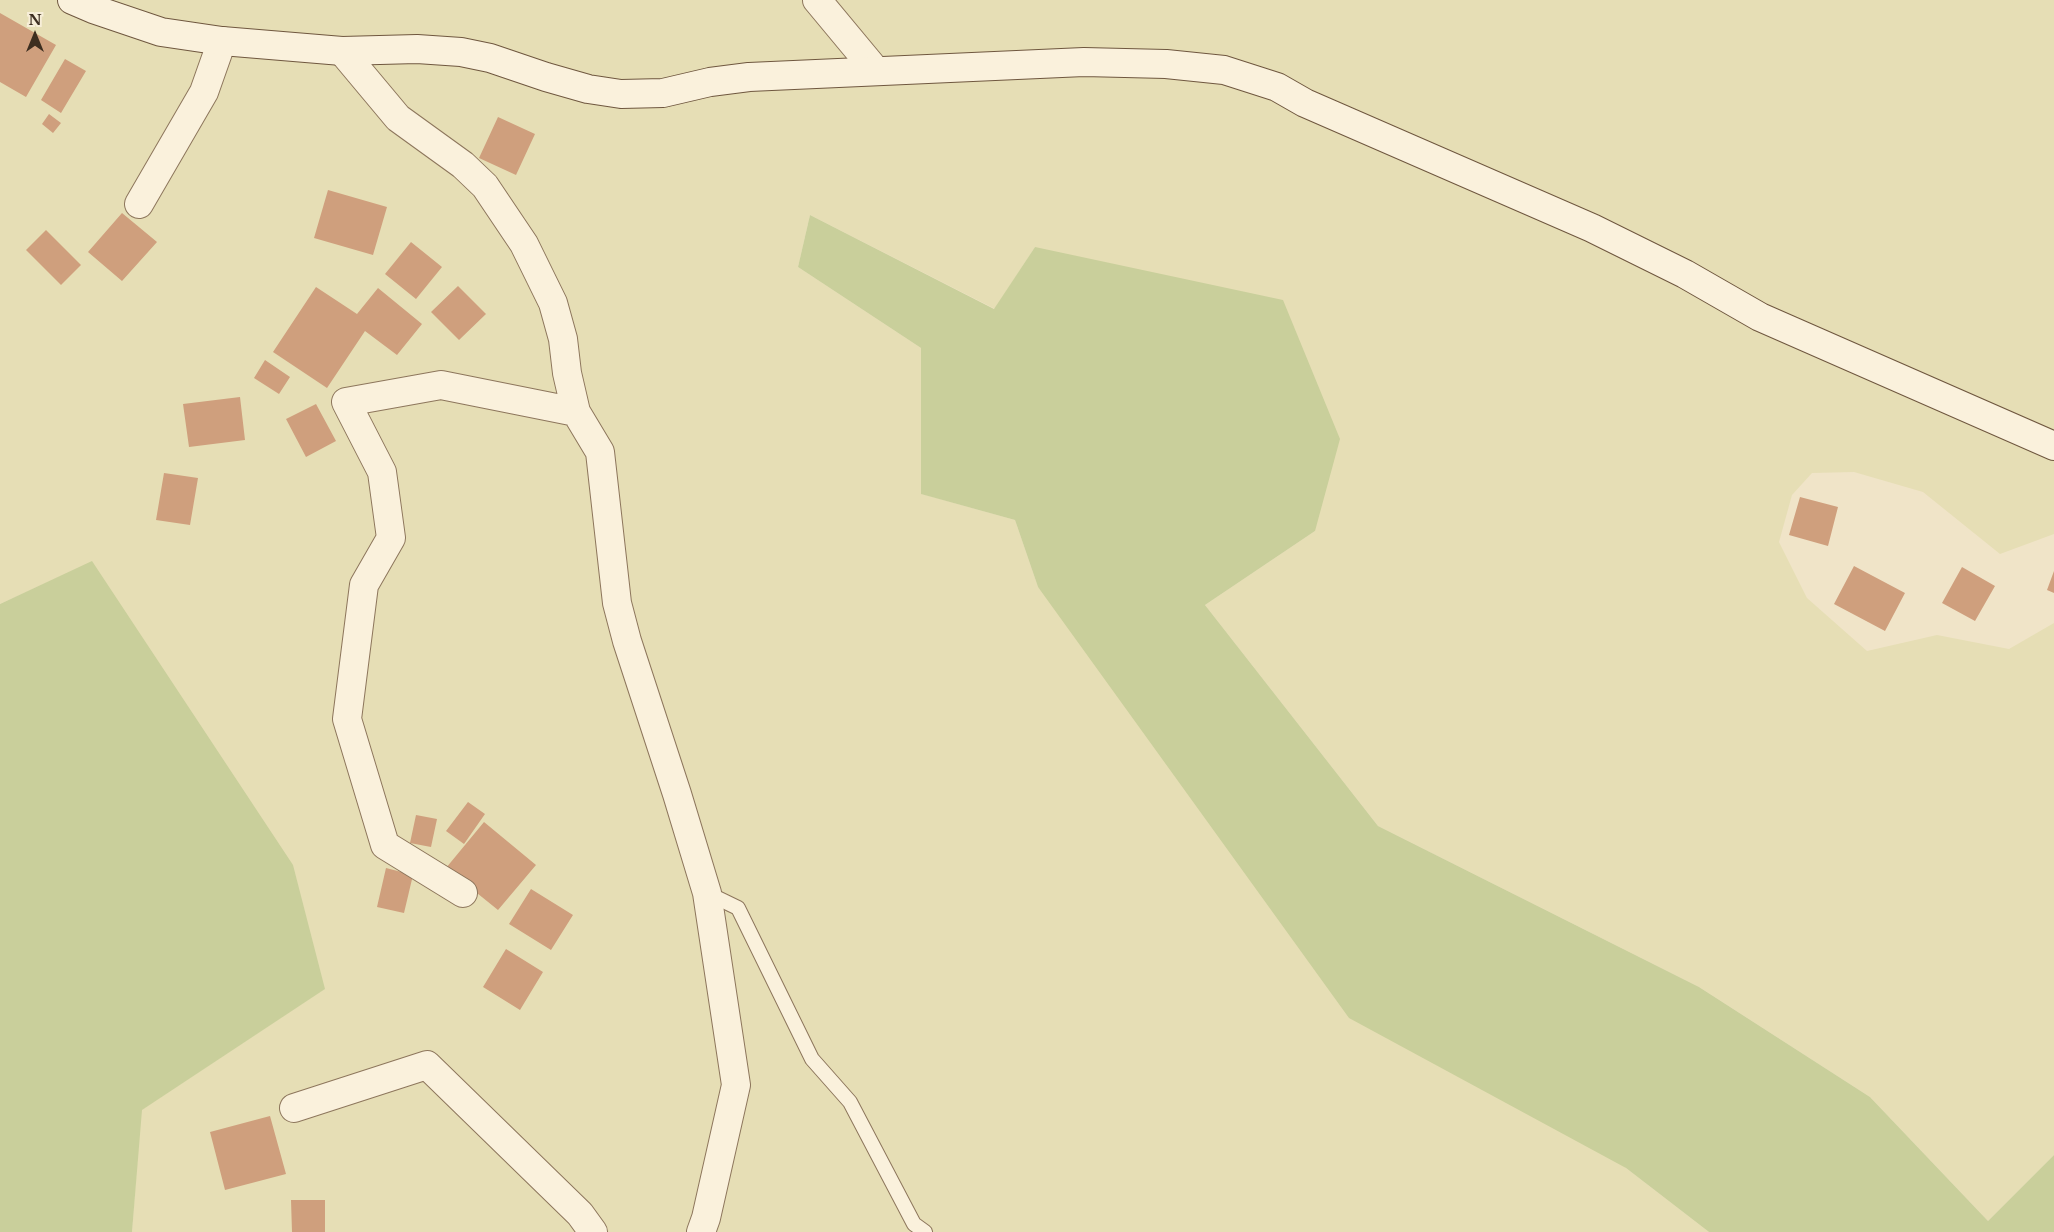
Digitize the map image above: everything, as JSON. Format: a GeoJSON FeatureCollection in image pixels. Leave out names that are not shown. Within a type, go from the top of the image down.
{"type":"FeatureCollection","features":[{"type":"Feature","properties":{"kind":"street"},"geometry":{"type":"LineString","coordinates":[[72,0],[93,10],[162,32],[222,41],[342,51],[417,50],[461,52],[490,58],[588,89],[621,94],[663,93],[710,82],[749,77],[876,70],[1084,62],[1166,64],[1224,70],[1277,87],[1314,107],[1592,228],[1685,274],[1760,316],[2054,446]]}},
{"type":"Feature","properties":{"kind":"street"},"geometry":{"type":"LineString","coordinates":[[817,0],[876,70]]}},
{"type":"Feature","properties":{"kind":"street"},"geometry":{"type":"LineString","coordinates":[[139,204],[204,92],[222,41]]}},
{"type":"Feature","properties":{"kind":"street"},"geometry":{"type":"LineString","coordinates":[[342,51],[398,118],[463,165],[485,186],[499,204],[524,244],[553,303],[563,339],[567,373],[576,412],[600,452],[617,603],[627,641],[707,893],[736,1085],[713,1191],[701,1232]]}},
{"type":"Feature","properties":{"kind":"street"},"geometry":{"type":"LineString","coordinates":[[463,893],[385,845],[347,719],[364,585],[391,538],[382,472],[346,402],[441,385],[576,412]]}},
{"type":"Feature","properties":{"kind":"street"},"geometry":{"type":"LineString","coordinates":[[294,1108],[428,1065],[580,1214],[593,1232]]}},
{"type":"Feature","properties":{"kind":"lane"},"geometry":{"type":"LineString","coordinates":[[707,893],[738,908],[812,1059],[850,1102],[914,1224],[925,1232]]}},
{"type":"Feature","properties":{"kind":"shaded area"},"geometry":{"type":"Polygon","coordinates":[[[0,0],[2054,0],[2054,534],[2000,554],[1923,492],[1854,472],[1812,473],[1792,495],[1779,542],[1807,598],[1867,651],[1937,635],[2009,649],[2054,623],[2054,1155],[1988,1221],[1870,1097],[1699,987],[1378,826],[1205,605],[1315,531],[1035,247],[995,309],[810,215],[798,267],[921,348],[922,494],[1015,520],[1038,587],[1626,1168],[1709,1232],[132,1232],[141,1110],[324,989],[92,562],[0,604],[0,0]]]}},
{"type":"Feature","properties":{"kind":"green space"},"geometry":{"type":"Polygon","coordinates":[[[810,215],[994,309],[1035,247],[1283,300],[1340,439],[1315,531],[1205,605],[1378,826],[1699,987],[1870,1097],[1988,1221],[2054,1155],[2054,1232],[1709,1232],[1626,1168],[1349,1018],[1038,587],[1015,520],[921,494],[921,348],[798,267],[810,215]]]}},
{"type":"Feature","properties":{"kind":"green space"},"geometry":{"type":"Polygon","coordinates":[[[92,561],[293,865],[325,989],[142,1110],[132,1232],[0,1232],[0,604],[92,561]]]}},
{"type":"Feature","properties":{"kind":"building"},"geometry":{"type":"Polygon","coordinates":[[[0,13],[56,45],[26,97],[0,82],[0,13]]]}},
{"type":"Feature","properties":{"kind":"building"},"geometry":{"type":"Polygon","coordinates":[[[65,59],[86,71],[61,113],[41,100],[65,59]]]}},
{"type":"Feature","properties":{"kind":"building"},"geometry":{"type":"Polygon","coordinates":[[[49,114],[61,123],[53,133],[42,124],[49,114]]]}},
{"type":"Feature","properties":{"kind":"building"},"geometry":{"type":"Polygon","coordinates":[[[498,117],[535,134],[516,175],[479,158],[498,117]]]}},
{"type":"Feature","properties":{"kind":"building"},"geometry":{"type":"Polygon","coordinates":[[[328,190],[387,207],[373,255],[314,238],[328,190]]]}},
{"type":"Feature","properties":{"kind":"building"},"geometry":{"type":"Polygon","coordinates":[[[122,213],[157,242],[122,281],[88,252],[122,213]]]}},
{"type":"Feature","properties":{"kind":"building"},"geometry":{"type":"Polygon","coordinates":[[[46,230],[81,265],[61,285],[26,250],[46,230]]]}},
{"type":"Feature","properties":{"kind":"building"},"geometry":{"type":"Polygon","coordinates":[[[411,242],[442,267],[416,299],[385,274],[411,242]]]}},
{"type":"Feature","properties":{"kind":"building"},"geometry":{"type":"Polygon","coordinates":[[[458,286],[486,314],[459,340],[431,312],[458,286]]]}},
{"type":"Feature","properties":{"kind":"building"},"geometry":{"type":"Polygon","coordinates":[[[316,287],[357,314],[378,288],[422,324],[397,355],[365,331],[327,388],[273,352],[316,287]]]}},
{"type":"Feature","properties":{"kind":"building"},"geometry":{"type":"Polygon","coordinates":[[[265,360],[290,377],[279,394],[254,378],[265,360]]]}},
{"type":"Feature","properties":{"kind":"building"},"geometry":{"type":"Polygon","coordinates":[[[240,397],[245,440],[189,447],[183,404],[240,397]]]}},
{"type":"Feature","properties":{"kind":"building"},"geometry":{"type":"Polygon","coordinates":[[[316,404],[336,441],[306,457],[286,419],[316,404]]]}},
{"type":"Feature","properties":{"kind":"building"},"geometry":{"type":"Polygon","coordinates":[[[164,473],[198,478],[190,525],[156,520],[164,473]]]}},
{"type":"Feature","properties":{"kind":"building"},"geometry":{"type":"Polygon","coordinates":[[[1800,497],[1838,507],[1828,546],[1789,535],[1800,497]]]}},
{"type":"Feature","properties":{"kind":"building"},"geometry":{"type":"Polygon","coordinates":[[[1854,566],[1905,593],[1885,631],[1834,604],[1854,566]]]}},
{"type":"Feature","properties":{"kind":"building"},"geometry":{"type":"Polygon","coordinates":[[[1962,567],[1995,586],[1975,621],[1942,603],[1962,567]]]}},
{"type":"Feature","properties":{"kind":"building"},"geometry":{"type":"Polygon","coordinates":[[[2054,571],[2054,593],[2047,590],[2054,571]]]}},
{"type":"Feature","properties":{"kind":"building"},"geometry":{"type":"Polygon","coordinates":[[[468,802],[485,814],[464,844],[446,831],[468,802]]]}},
{"type":"Feature","properties":{"kind":"building"},"geometry":{"type":"Polygon","coordinates":[[[416,815],[437,819],[431,847],[410,843],[416,815]]]}},
{"type":"Feature","properties":{"kind":"building"},"geometry":{"type":"Polygon","coordinates":[[[484,822],[536,865],[498,910],[446,868],[484,822]]]}},
{"type":"Feature","properties":{"kind":"building"},"geometry":{"type":"Polygon","coordinates":[[[386,868],[413,875],[404,913],[377,907],[386,868]]]}},
{"type":"Feature","properties":{"kind":"building"},"geometry":{"type":"Polygon","coordinates":[[[531,889],[573,915],[551,950],[509,924],[531,889]]]}},
{"type":"Feature","properties":{"kind":"building"},"geometry":{"type":"Polygon","coordinates":[[[506,949],[543,972],[520,1010],[483,987],[506,949]]]}},
{"type":"Feature","properties":{"kind":"building"},"geometry":{"type":"Polygon","coordinates":[[[270,1116],[286,1174],[225,1190],[210,1132],[270,1116]]]}},
{"type":"Feature","properties":{"kind":"building"},"geometry":{"type":"Polygon","coordinates":[[[291,1200],[325,1200],[325,1232],[292,1232],[291,1200]]]}}]}
